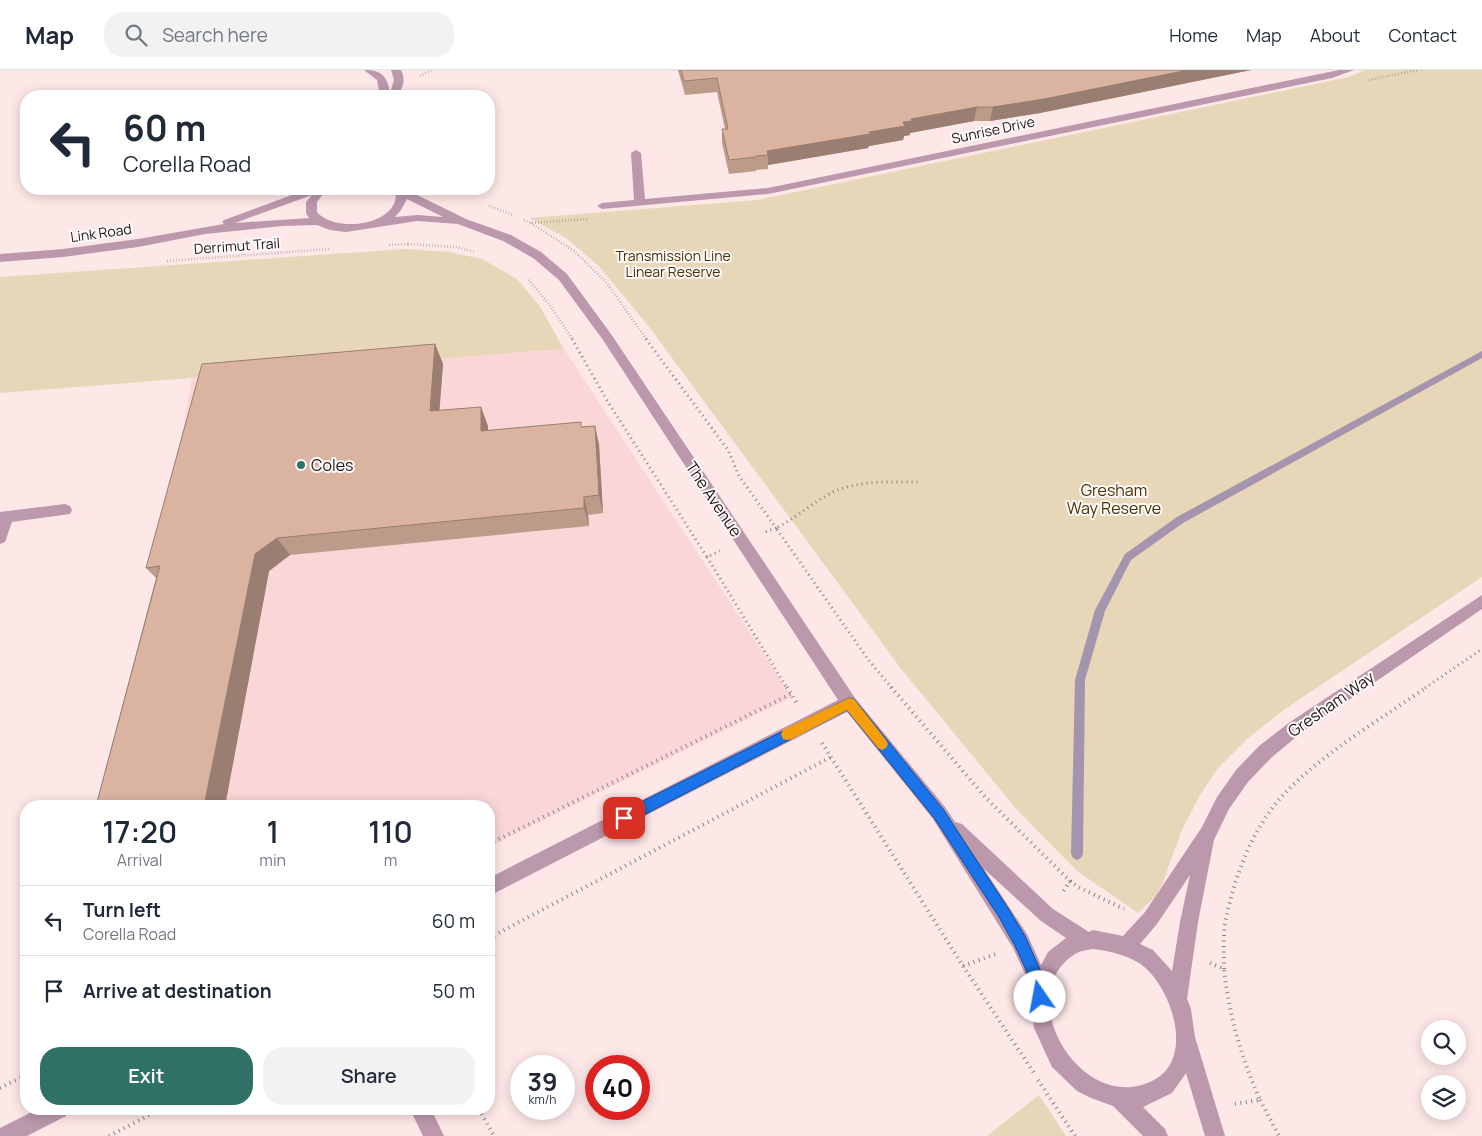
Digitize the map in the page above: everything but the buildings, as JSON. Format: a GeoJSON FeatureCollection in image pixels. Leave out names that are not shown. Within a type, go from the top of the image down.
{"type":"FeatureCollection","features":[{"type":"Feature","properties":{"kind":"street"},"geometry":{"type":"LineString","coordinates":[[370,70],[379,75],[384,84],[384,90]]}},
{"type":"Feature","properties":{"kind":"street"},"geometry":{"type":"LineString","coordinates":[[379,75],[397,70],[399,81],[397,90]]}},
{"type":"Feature","properties":{"kind":"street","name":"Sunrise Drive"},"geometry":{"type":"LineString","coordinates":[[602,206],[768,191],[1350,70]]}},
{"type":"Feature","properties":{"kind":"street"},"geometry":{"type":"LineString","coordinates":[[636,153],[640,202]]}},
{"type":"Feature","properties":{"kind":"street","name":"Link Road"},"geometry":{"type":"LineString","coordinates":[[205,230],[301,195]]}},
{"type":"Feature","properties":{"kind":"street"},"geometry":{"type":"LineString","coordinates":[[316,195],[311,204],[312,213],[317,221]]}},
{"type":"Feature","properties":{"kind":"street"},"geometry":{"type":"LineString","coordinates":[[379,222],[397,209],[401,195]]}},
{"type":"Feature","properties":{"kind":"street","name":"The Avenue"},"geometry":{"type":"LineString","coordinates":[[409,195],[462,221],[507,238],[537,255],[563,277],[607,337],[849,703],[938,813],[1020,941],[1040,985]]}},
{"type":"Feature","properties":{"kind":"street","name":"The Avenue"},"geometry":{"type":"LineString","coordinates":[[317,221],[338,229],[366,227],[379,222],[417,218],[462,221]]}},
{"type":"Feature","properties":{"kind":"street","name":"Link Road"},"geometry":{"type":"LineString","coordinates":[[0,258],[82,251],[205,230],[283,222],[317,221]]}},
{"type":"Feature","properties":{"kind":"street"},"geometry":{"type":"LineString","coordinates":[[0,538],[3,518],[65,510]]}},
{"type":"Feature","properties":{"kind":"street","name":"Gresham Way"},"geometry":{"type":"LineString","coordinates":[[1127,946],[1151,918],[1208,833],[1223,803],[1242,776],[1265,752],[1296,726],[1482,601]]}},
{"type":"Feature","properties":{"kind":"street"},"geometry":{"type":"LineString","coordinates":[[495,884],[849,703]]}},
{"type":"Feature","properties":{"kind":"street","name":"The Avenue"},"geometry":{"type":"LineString","coordinates":[[938,813],[1047,915],[1085,940]]}},
{"type":"Feature","properties":{"kind":"street","name":"Gresham Way"},"geometry":{"type":"LineString","coordinates":[[1178,997],[1189,922],[1208,833]]}},
{"type":"Feature","properties":{"kind":"street"},"geometry":{"type":"LineString","coordinates":[[1186,1040],[1180,1066],[1165,1086],[1144,1097],[1118,1098],[1095,1090],[1074,1076],[1056,1056],[1044,1033],[1039,1008],[1040,985],[1049,964],[1065,948],[1085,940],[1106,940],[1127,946],[1153,964],[1165,976],[1178,997],[1185,1018],[1186,1040],[1215,1136]]}},
{"type":"Feature","properties":{"kind":"street"},"geometry":{"type":"LineString","coordinates":[[1118,1098],[1158,1136]]}},
{"type":"Feature","properties":{"kind":"street"},"geometry":{"type":"LineString","coordinates":[[6,1136],[47,1115]]}},
{"type":"Feature","properties":{"kind":"street"},"geometry":{"type":"LineString","coordinates":[[423,1115],[434,1136]]}},
{"type":"Feature","properties":{"kind":"path"},"geometry":{"type":"LineString","coordinates":[[388,245],[408,244],[417,218]]}},
{"type":"Feature","properties":{"kind":"path","name":"Derrimut Trail"},"geometry":{"type":"LineString","coordinates":[[162,262],[339,249]]}},
{"type":"Feature","properties":{"kind":"path"},"geometry":{"type":"LineString","coordinates":[[776,528],[789,522],[832,492],[852,485],[918,482]]}},
{"type":"Feature","properties":{"kind":"path"},"geometry":{"type":"LineString","coordinates":[[1224,969],[1225,925],[1238,875],[1257,831],[1284,794],[1335,750],[1482,649]]}},
{"type":"Feature","properties":{"kind":"path"},"geometry":{"type":"LineString","coordinates":[[495,841],[792,694]]}},
{"type":"Feature","properties":{"kind":"path"},"geometry":{"type":"LineString","coordinates":[[495,935],[831,757]]}},
{"type":"Feature","properties":{"kind":"path"},"geometry":{"type":"LineString","coordinates":[[962,966],[1075,1136]]}},
{"type":"Feature","properties":{"kind":"path"},"geometry":{"type":"LineString","coordinates":[[0,1088],[20,1078]]}},
{"type":"Feature","properties":{"kind":"path"},"geometry":{"type":"LineString","coordinates":[[1260,1100],[1279,1136]]}},
{"type":"Feature","properties":{"kind":"path"},"geometry":{"type":"LineString","coordinates":[[109,1136],[149,1115]]}},
{"type":"Feature","properties":{"kind":"path"},"geometry":{"type":"LineString","coordinates":[[482,1115],[494,1136]]}},
{"type":"Feature","properties":{"kind":"shaded area"},"geometry":{"type":"Polygon","coordinates":[[[564,349],[792,697],[495,844],[495,800],[116,800],[192,378],[564,349]]]}},
{"type":"Feature","properties":{"kind":"green space","name":"Gresham Way Reserve"},"geometry":{"type":"Polygon","coordinates":[[[1365,70],[1482,70],[1482,577],[1285,709],[1248,738],[1218,768],[1200,795],[1181,832],[1162,885],[1154,898],[1138,913],[1077,871],[1018,811],[902,670],[650,328],[599,266],[566,238],[529,218],[757,200],[1349,77],[1365,70]]]}},
{"type":"Feature","properties":{"kind":"green space"},"geometry":{"type":"Polygon","coordinates":[[[405,249],[449,252],[482,259],[517,279],[539,305],[564,349],[0,393],[0,277],[405,249]]]}},
{"type":"Feature","properties":{"kind":"green space"},"geometry":{"type":"Polygon","coordinates":[[[1039,1095],[1066,1136],[987,1136],[1039,1095]]]}},
{"type":"Feature","properties":{"kind":"waterway"},"geometry":{"type":"LineString","coordinates":[[1077,854],[1080,680],[1100,610],[1128,557],[1180,520],[1482,354]]}},
{"type":"Feature","properties":{"kind":"slow traffic"},"geometry":{"type":"LineString","coordinates":[[787,734],[849,703],[882,744]]}},
{"type":"Feature","properties":{"kind":"place","name":"Coles"},"geometry":{"type":"Point","coordinates":[301,465]}},
{"type":"Feature","properties":{"kind":"route"},"geometry":{"type":"LineString","coordinates":[[624,818],[849,703],[938,813],[1004,912],[1020,941],[1040,985],[1040,997]]}},
{"type":"Feature","properties":{"kind":"park label","name":"Transmission Line Linear Reserve"},"geometry":{"type":"Point","coordinates":[673,264]}}]}
